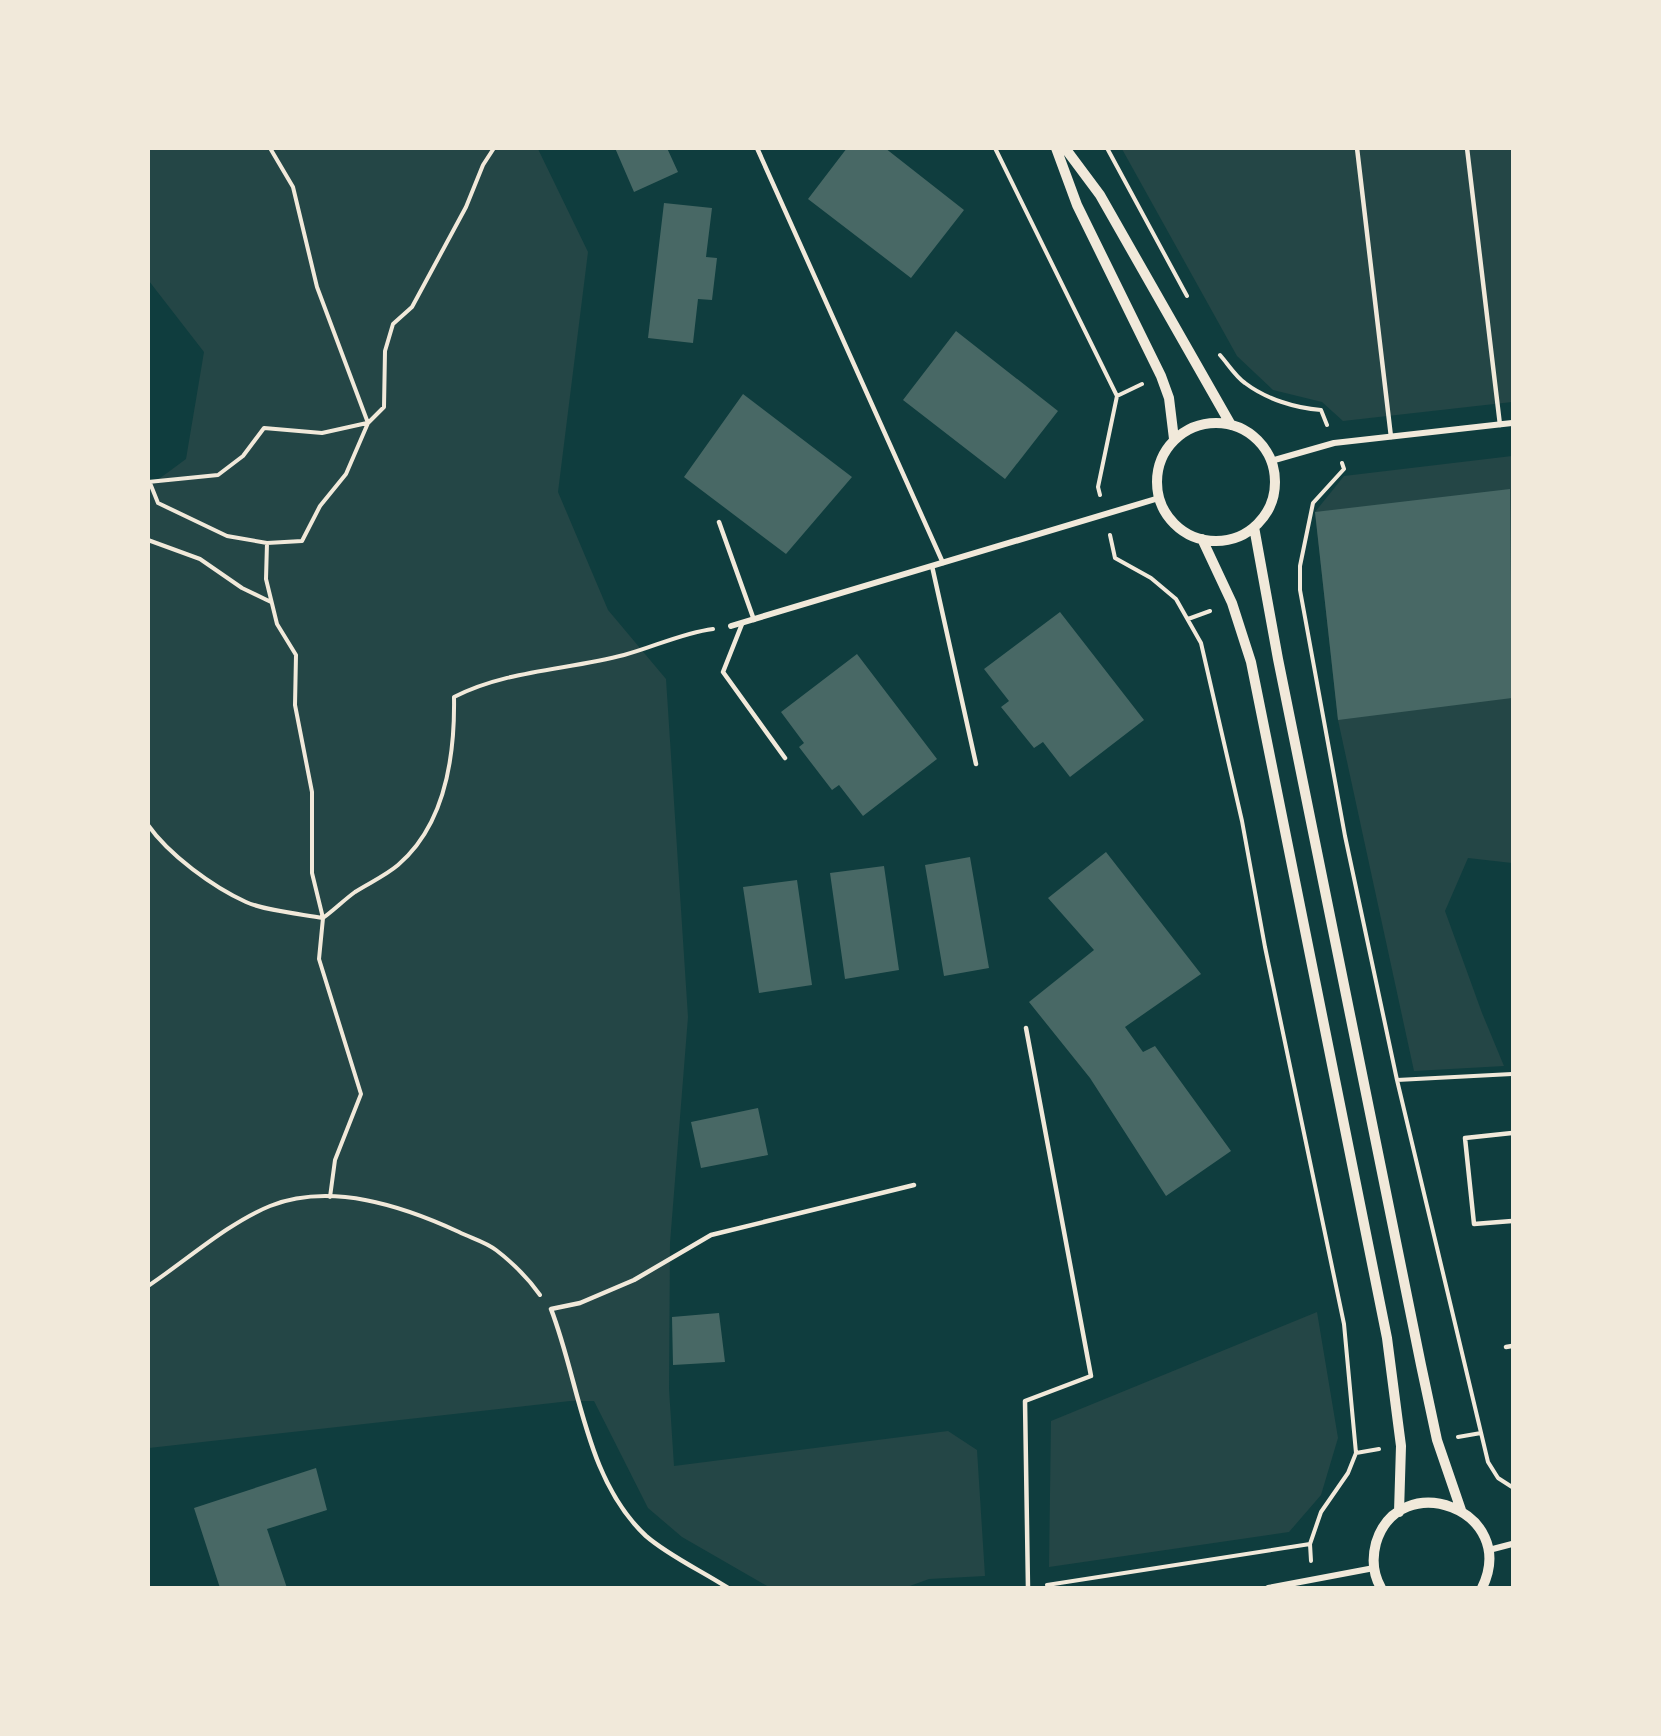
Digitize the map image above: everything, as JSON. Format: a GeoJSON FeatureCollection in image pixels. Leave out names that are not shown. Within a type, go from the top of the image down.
{"type":"FeatureCollection","features":[{"type":"Feature","properties":{"kind":"street"},"geometry":{"type":"LineString","coordinates":[[1056,148],[1077,205],[1161,376],[1169,398],[1174,440]]}},
{"type":"Feature","properties":{"kind":"street"},"geometry":{"type":"LineString","coordinates":[[1065,148],[1100,195],[1231,425]]}},
{"type":"Feature","properties":{"kind":"street"},"geometry":{"type":"LineString","coordinates":[[1216,422],[1231,425],[1246,431],[1258,441],[1271,461],[1275,485],[1272,501],[1265,515],[1254,527],[1230,540],[1202,539],[1188,534],[1175,525],[1159,498],[1156,482],[1159,466],[1174,440],[1201,425],[1216,422]]}},
{"type":"Feature","properties":{"kind":"street"},"geometry":{"type":"LineString","coordinates":[[1271,461],[1334,443],[1512,423]]}},
{"type":"Feature","properties":{"kind":"street"},"geometry":{"type":"LineString","coordinates":[[731,627],[1159,498]]}},
{"type":"Feature","properties":{"kind":"street"},"geometry":{"type":"LineString","coordinates":[[1254,527],[1280,670],[1421,1365],[1437,1440],[1461,1510]]}},
{"type":"Feature","properties":{"kind":"street"},"geometry":{"type":"LineString","coordinates":[[1202,539],[1232,603],[1251,662],[1389,1349],[1401,1446],[1399,1512]]}},
{"type":"Feature","properties":{"kind":"street"},"geometry":{"type":"LineString","coordinates":[[1381,1587],[1374,1568],[1374,1552],[1378,1536],[1399,1512],[1429,1502],[1446,1504],[1461,1510],[1474,1520],[1484,1534],[1490,1564],[1482,1587]]}},
{"type":"Feature","properties":{"kind":"street"},"geometry":{"type":"LineString","coordinates":[[1489,1550],[1512,1544]]}},
{"type":"Feature","properties":{"kind":"street"},"geometry":{"type":"LineString","coordinates":[[1268,1587],[1374,1568]]}},
{"type":"Feature","properties":{"kind":"lane"},"geometry":{"type":"LineString","coordinates":[[757,148],[943,563]]}},
{"type":"Feature","properties":{"kind":"lane"},"geometry":{"type":"LineString","coordinates":[[1357,148],[1391,437]]}},
{"type":"Feature","properties":{"kind":"lane"},"geometry":{"type":"LineString","coordinates":[[1467,148],[1500,425]]}},
{"type":"Feature","properties":{"kind":"lane"},"geometry":{"type":"LineString","coordinates":[[719,522],[754,620]]}},
{"type":"Feature","properties":{"kind":"lane"},"geometry":{"type":"LineString","coordinates":[[932,566],[976,764]]}},
{"type":"Feature","properties":{"kind":"lane"},"geometry":{"type":"LineString","coordinates":[[742,624],[723,672],[784,758]]}},
{"type":"Feature","properties":{"kind":"lane"},"geometry":{"type":"LineString","coordinates":[[1026,1028],[1091,1376],[1025,1401],[1028,1587]]}},
{"type":"Feature","properties":{"kind":"lane"},"geometry":{"type":"LineString","coordinates":[[1512,1133],[1465,1138],[1474,1224],[1512,1221]]}},
{"type":"Feature","properties":{"kind":"lane"},"geometry":{"type":"LineString","coordinates":[[728,1587],[648,1537],[624,1512],[605,1482],[565,1346],[551,1310],[580,1303],[634,1280],[711,1235],[914,1185]]}},
{"type":"Feature","properties":{"kind":"lane"},"geometry":{"type":"LineString","coordinates":[[1506,1347],[1512,1346]]}},
{"type":"Feature","properties":{"kind":"path"},"geometry":{"type":"LineString","coordinates":[[270,148],[293,187],[317,287],[368,423]]}},
{"type":"Feature","properties":{"kind":"path"},"geometry":{"type":"LineString","coordinates":[[368,423],[322,433],[264,428],[243,456],[218,475],[149,482],[158,503],[227,536],[267,543],[302,541],[320,506],[346,474],[368,423],[384,407],[385,351],[393,324],[412,307],[466,207],[483,165],[494,148]]}},
{"type":"Feature","properties":{"kind":"path"},"geometry":{"type":"LineString","coordinates":[[995,148],[1117,396],[1098,487]]}},
{"type":"Feature","properties":{"kind":"path"},"geometry":{"type":"LineString","coordinates":[[1107,148],[1190,301]]}},
{"type":"Feature","properties":{"kind":"path"},"geometry":{"type":"LineString","coordinates":[[1217,351],[1244,383],[1268,397],[1301,409],[1321,410]]}},
{"type":"Feature","properties":{"kind":"path"},"geometry":{"type":"LineString","coordinates":[[1344,469],[1313,502],[1300,566],[1300,590],[1345,836],[1397,1080],[1488,1462],[1498,1478],[1512,1487]]}},
{"type":"Feature","properties":{"kind":"path"},"geometry":{"type":"LineString","coordinates":[[148,540],[200,559],[242,588],[272,602]]}},
{"type":"Feature","properties":{"kind":"path"},"geometry":{"type":"LineString","coordinates":[[267,543],[266,579],[277,624],[296,655],[296,705],[312,792],[312,873],[323,918],[319,959],[361,1094],[334,1160],[330,1197]]}},
{"type":"Feature","properties":{"kind":"path"},"geometry":{"type":"LineString","coordinates":[[1116,558],[1151,578],[1176,599],[1201,643],[1242,821],[1265,947],[1344,1324],[1356,1453],[1348,1473],[1322,1512],[1310,1544],[1313,1580]]}},
{"type":"Feature","properties":{"kind":"path"},"geometry":{"type":"LineString","coordinates":[[323,918],[355,892],[398,865],[428,831],[445,788],[455,738],[453,697],[479,684],[623,655],[693,632],[731,627]]}},
{"type":"Feature","properties":{"kind":"path"},"geometry":{"type":"LineString","coordinates":[[148,825],[159,840],[195,870],[247,902],[323,918]]}},
{"type":"Feature","properties":{"kind":"path"},"geometry":{"type":"LineString","coordinates":[[1397,1080],[1512,1074]]}},
{"type":"Feature","properties":{"kind":"path"},"geometry":{"type":"LineString","coordinates":[[148,1286],[242,1220],[271,1206],[298,1198],[330,1197],[406,1210],[494,1248],[526,1277],[551,1310]]}},
{"type":"Feature","properties":{"kind":"path"},"geometry":{"type":"LineString","coordinates":[[1042,1586],[1310,1544]]}},
{"type":"Feature","properties":{"kind":"shaded area"},"geometry":{"type":"Polygon","coordinates":[[[149,149],[538,149],[588,252],[558,492],[608,610],[666,679],[688,1017],[670,1243],[669,1389],[674,1466],[948,1431],[977,1450],[985,1576],[929,1579],[907,1587],[769,1587],[682,1537],[648,1508],[594,1401],[570,1401],[149,1448],[148,487],[186,459],[204,352],[149,281],[149,149]]]}},
{"type":"Feature","properties":{"kind":"shaded area"},"geometry":{"type":"Polygon","coordinates":[[[1122,149],[1512,149],[1512,402],[1343,421],[1322,402],[1273,390],[1237,356],[1122,149]]]}},
{"type":"Feature","properties":{"kind":"shaded area"},"geometry":{"type":"Polygon","coordinates":[[[1512,456],[1512,863],[1468,858],[1445,911],[1504,1066],[1414,1071],[1338,720],[1315,512],[1344,476],[1512,456]]]}},
{"type":"Feature","properties":{"kind":"shaded area"},"geometry":{"type":"Polygon","coordinates":[[[1317,1312],[1338,1438],[1321,1495],[1289,1532],[1049,1567],[1051,1421],[1317,1312]]]}},
{"type":"Feature","properties":{"kind":"building"},"geometry":{"type":"Polygon","coordinates":[[[615,148],[667,148],[678,172],[634,192],[615,148]]]}},
{"type":"Feature","properties":{"kind":"building"},"geometry":{"type":"Polygon","coordinates":[[[847,148],[885,148],[964,210],[911,278],[808,199],[847,148]]]}},
{"type":"Feature","properties":{"kind":"building"},"geometry":{"type":"Polygon","coordinates":[[[664,203],[712,208],[706,257],[717,258],[712,300],[698,299],[693,343],[648,338],[664,203]]]}},
{"type":"Feature","properties":{"kind":"building"},"geometry":{"type":"Polygon","coordinates":[[[956,331],[1058,411],[1005,479],[903,400],[956,331]]]}},
{"type":"Feature","properties":{"kind":"building"},"geometry":{"type":"Polygon","coordinates":[[[743,394],[852,477],[786,554],[684,477],[743,394]]]}},
{"type":"Feature","properties":{"kind":"building"},"geometry":{"type":"Polygon","coordinates":[[[1510,489],[1512,698],[1338,720],[1315,512],[1510,489]]]}},
{"type":"Feature","properties":{"kind":"building"},"geometry":{"type":"Polygon","coordinates":[[[1060,612],[1144,720],[1070,777],[1043,742],[1034,748],[1001,707],[1009,701],[984,669],[1060,612]]]}},
{"type":"Feature","properties":{"kind":"building"},"geometry":{"type":"Polygon","coordinates":[[[857,654],[937,759],[863,816],[839,785],[832,790],[799,747],[804,743],[781,712],[857,654]]]}},
{"type":"Feature","properties":{"kind":"building"},"geometry":{"type":"Polygon","coordinates":[[[1106,852],[1201,974],[1125,1027],[1143,1052],[1155,1046],[1231,1151],[1166,1196],[1090,1078],[1029,1002],[1094,950],[1048,898],[1106,852]]]}},
{"type":"Feature","properties":{"kind":"building"},"geometry":{"type":"Polygon","coordinates":[[[970,857],[989,968],[944,976],[925,865],[970,857]]]}},
{"type":"Feature","properties":{"kind":"building"},"geometry":{"type":"Polygon","coordinates":[[[884,866],[899,970],[845,979],[830,873],[884,866]]]}},
{"type":"Feature","properties":{"kind":"building"},"geometry":{"type":"Polygon","coordinates":[[[797,880],[812,985],[759,993],[743,887],[797,880]]]}},
{"type":"Feature","properties":{"kind":"building"},"geometry":{"type":"Polygon","coordinates":[[[758,1108],[768,1155],[701,1168],[691,1122],[758,1108]]]}},
{"type":"Feature","properties":{"kind":"building"},"geometry":{"type":"Polygon","coordinates":[[[719,1313],[725,1362],[673,1365],[672,1317],[719,1313]]]}},
{"type":"Feature","properties":{"kind":"building"},"geometry":{"type":"Polygon","coordinates":[[[316,1468],[327,1510],[267,1529],[287,1588],[220,1588],[194,1508],[316,1468]]]}}]}
